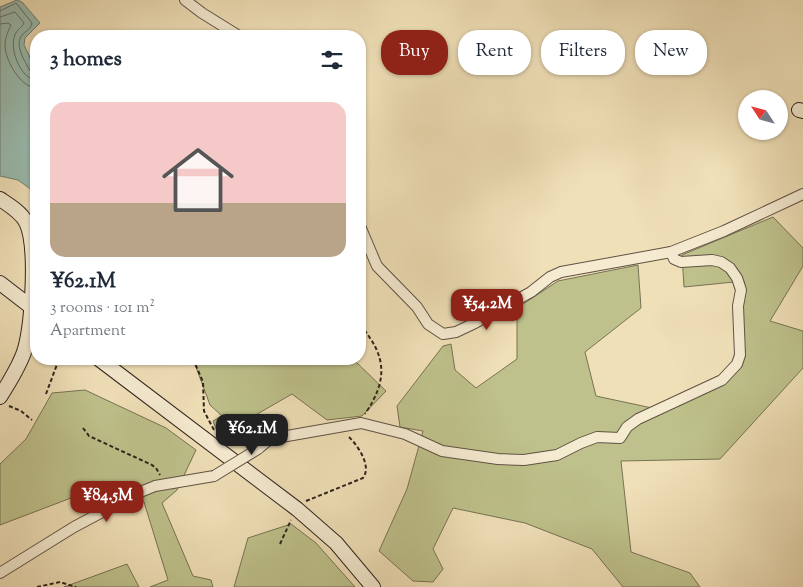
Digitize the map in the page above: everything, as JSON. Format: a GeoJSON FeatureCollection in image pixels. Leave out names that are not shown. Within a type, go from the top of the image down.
{"type":"FeatureCollection","features":[{"type":"Feature","properties":{"kind":"street"},"geometry":{"type":"LineString","coordinates":[[185,0],[229,30]]}},
{"type":"Feature","properties":{"kind":"street"},"geometry":{"type":"LineString","coordinates":[[366,240],[377,266],[418,308],[428,324],[443,334],[456,332],[475,323],[531,292],[550,277],[561,272],[671,252],[724,231],[803,194]]}},
{"type":"Feature","properties":{"kind":"street"},"geometry":{"type":"LineString","coordinates":[[0,199],[13,208],[26,222],[30,243]]}},
{"type":"Feature","properties":{"kind":"street"},"geometry":{"type":"LineString","coordinates":[[0,573],[74,527],[138,493],[155,486],[214,476],[258,449],[270,439],[361,424],[405,434],[442,451],[498,459],[524,460],[558,455],[581,442],[597,437],[620,438],[627,427],[638,419],[722,380],[736,364],[740,355],[738,306],[741,290],[737,278],[730,268],[721,262],[712,260],[681,262],[674,259],[671,252]]}},
{"type":"Feature","properties":{"kind":"street"},"geometry":{"type":"LineString","coordinates":[[0,283],[30,307]]}},
{"type":"Feature","properties":{"kind":"street"},"geometry":{"type":"LineString","coordinates":[[4,401],[24,350],[30,326]]}},
{"type":"Feature","properties":{"kind":"street"},"geometry":{"type":"LineString","coordinates":[[107,365],[297,509],[336,543],[374,587]]}},
{"type":"Feature","properties":{"kind":"path"},"geometry":{"type":"LineString","coordinates":[[361,424],[375,400],[382,378],[380,356],[375,344],[366,333]]}},
{"type":"Feature","properties":{"kind":"path"},"geometry":{"type":"LineString","coordinates":[[46,394],[57,365]]}},
{"type":"Feature","properties":{"kind":"path"},"geometry":{"type":"LineString","coordinates":[[196,365],[203,382],[204,411]]}},
{"type":"Feature","properties":{"kind":"path"},"geometry":{"type":"LineString","coordinates":[[4,401],[32,420]]}},
{"type":"Feature","properties":{"kind":"path"},"geometry":{"type":"LineString","coordinates":[[280,544],[297,509],[306,501],[363,478],[366,474],[366,466],[361,454],[342,427]]}},
{"type":"Feature","properties":{"kind":"path"},"geometry":{"type":"LineString","coordinates":[[83,428],[89,436],[152,465],[160,475]]}},
{"type":"Feature","properties":{"kind":"path"},"geometry":{"type":"LineString","coordinates":[[37,587],[60,582],[76,587]]}},
{"type":"Feature","properties":{"kind":"green space"},"geometry":{"type":"Polygon","coordinates":[[[773,217],[803,248],[803,266],[770,321],[803,331],[803,368],[720,459],[621,461],[631,552],[690,573],[700,587],[623,587],[592,549],[525,523],[453,508],[433,549],[443,569],[433,582],[413,581],[379,551],[407,489],[423,431],[400,427],[397,406],[443,346],[451,344],[455,370],[476,388],[517,359],[517,308],[558,281],[638,265],[641,308],[585,352],[596,396],[666,411],[731,378],[745,354],[742,312],[744,281],[684,287],[682,255],[773,217]]]}},
{"type":"Feature","properties":{"kind":"green space"},"geometry":{"type":"Polygon","coordinates":[[[195,365],[359,365],[386,391],[362,416],[327,420],[292,394],[233,428],[237,445],[217,431],[213,421],[222,416],[210,405],[195,365]]]}},
{"type":"Feature","properties":{"kind":"green space"},"geometry":{"type":"Polygon","coordinates":[[[85,390],[166,428],[196,450],[177,490],[162,503],[193,576],[211,580],[213,587],[150,587],[168,580],[144,502],[92,490],[0,525],[0,464],[26,439],[52,393],[85,390]]]}},
{"type":"Feature","properties":{"kind":"green space"},"geometry":{"type":"Polygon","coordinates":[[[291,524],[316,543],[355,587],[234,587],[248,538],[291,524]]]}},
{"type":"Feature","properties":{"kind":"green space"},"geometry":{"type":"Polygon","coordinates":[[[127,564],[139,587],[64,587],[127,564]]]}},
{"type":"Feature","properties":{"kind":"water"},"geometry":{"type":"Polygon","coordinates":[[[17,0],[22,2],[40,23],[33,30],[30,30],[30,33],[25,38],[24,45],[30,58],[30,189],[18,180],[0,176],[0,7],[17,0]]]}}]}
